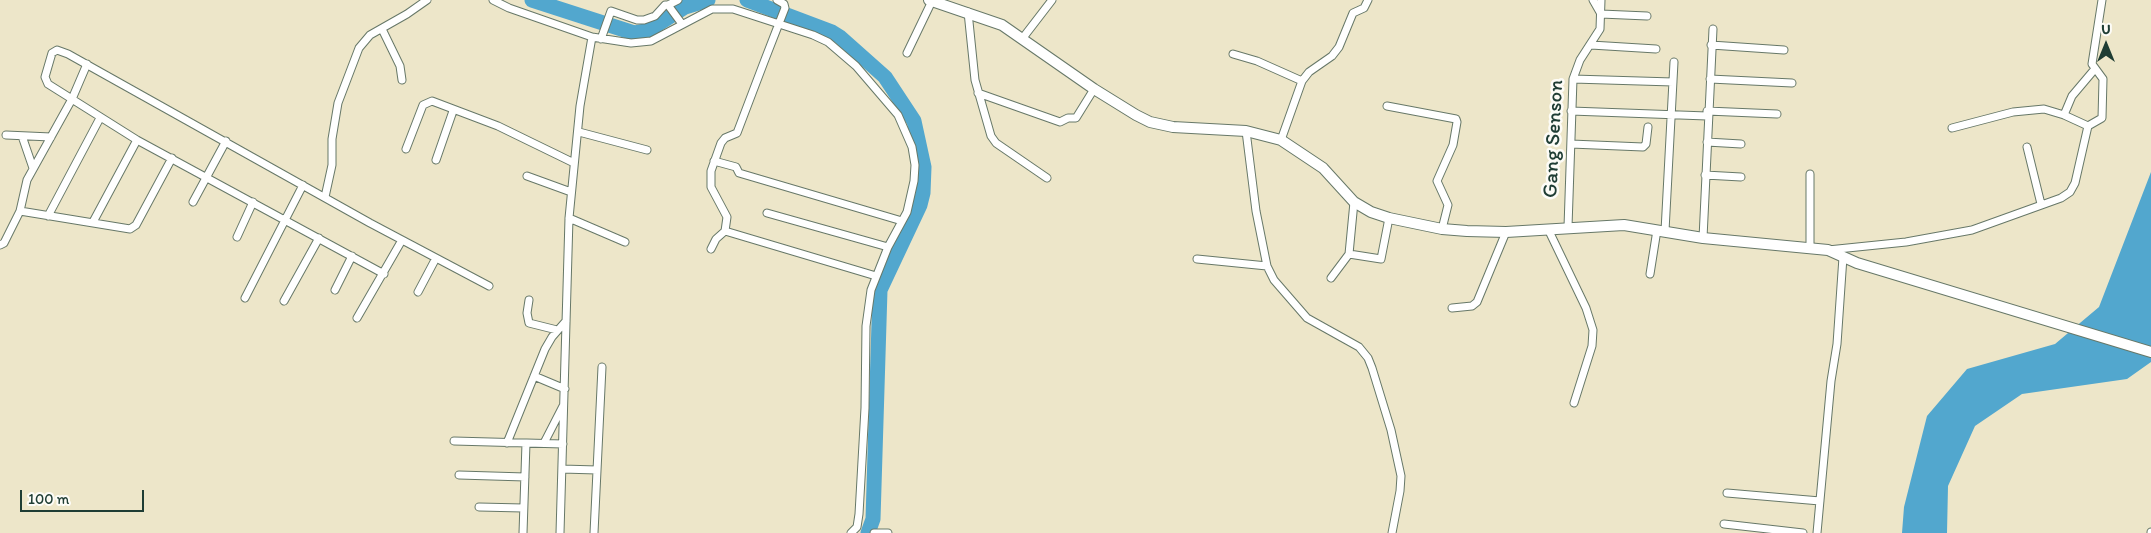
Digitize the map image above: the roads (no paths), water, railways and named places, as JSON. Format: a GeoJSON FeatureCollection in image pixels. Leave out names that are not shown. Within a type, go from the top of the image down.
{"type":"FeatureCollection","features":[{"type":"Feature","properties":{"kind":"street"},"geometry":{"type":"LineString","coordinates":[[325,197],[332,165],[334,123],[345,84],[359,48],[370,35],[427,0]]}},
{"type":"Feature","properties":{"kind":"street"},"geometry":{"type":"LineString","coordinates":[[493,0],[509,8],[592,37],[620,43],[651,41],[680,22],[712,9],[733,9],[780,20],[813,35],[843,53],[898,115],[910,140],[915,165],[912,196],[902,221],[888,247],[871,290],[866,326],[865,408],[859,514],[857,527],[851,533]]}},
{"type":"Feature","properties":{"kind":"street"},"geometry":{"type":"LineString","coordinates":[[601,39],[610,11],[637,20],[644,20],[655,16],[665,5],[669,6],[678,0]]}},
{"type":"Feature","properties":{"kind":"street"},"geometry":{"type":"LineString","coordinates":[[711,249],[716,239],[725,231],[727,217],[710,180],[714,161],[725,138],[736,133],[784,10],[784,4],[777,0]]}},
{"type":"Feature","properties":{"kind":"street"},"geometry":{"type":"LineString","coordinates":[[1022,39],[1052,0]]}},
{"type":"Feature","properties":{"kind":"street"},"geometry":{"type":"LineString","coordinates":[[1282,140],[1302,81],[1309,72],[1332,56],[1339,47],[1353,13],[1364,8],[1368,0]]}},
{"type":"Feature","properties":{"kind":"street"},"geometry":{"type":"LineString","coordinates":[[1593,0],[1601,14],[1647,16]]}},
{"type":"Feature","properties":{"kind":"street","name":"Gang Senson"},"geometry":{"type":"LineString","coordinates":[[1568,227],[1573,79],[1580,60],[1600,29],[1601,0]]}},
{"type":"Feature","properties":{"kind":"street"},"geometry":{"type":"LineString","coordinates":[[907,53],[931,1],[968,12],[1002,25],[1094,89],[1136,116],[1150,122],[1172,127],[1246,131],[1282,140],[1323,168],[1354,202],[1371,212],[1389,218],[1442,229],[1506,232],[1624,225],[1703,238],[1828,250],[1915,240],[1972,230],[1991,225],[2060,198],[2070,192],[2075,183],[2088,126],[2102,118],[2104,85],[2100,74],[2094,70],[2092,56],[2102,0]]}},
{"type":"Feature","properties":{"kind":"street"},"geometry":{"type":"LineString","coordinates":[[669,6],[680,22]]}},
{"type":"Feature","properties":{"kind":"street"},"geometry":{"type":"LineString","coordinates":[[968,12],[971,61],[987,125],[996,143],[1047,178]]}},
{"type":"Feature","properties":{"kind":"street"},"geometry":{"type":"LineString","coordinates":[[382,29],[400,66],[402,80]]}},
{"type":"Feature","properties":{"kind":"street"},"geometry":{"type":"LineString","coordinates":[[1703,238],[1707,114],[1713,29]]}},
{"type":"Feature","properties":{"kind":"street"},"geometry":{"type":"LineString","coordinates":[[560,533],[569,218],[579,132],[580,106],[592,37]]}},
{"type":"Feature","properties":{"kind":"street"},"geometry":{"type":"LineString","coordinates":[[1591,45],[1656,49]]}},
{"type":"Feature","properties":{"kind":"street"},"geometry":{"type":"LineString","coordinates":[[1711,45],[1784,50]]}},
{"type":"Feature","properties":{"kind":"street"},"geometry":{"type":"LineString","coordinates":[[384,274],[100,118],[46,81],[52,53],[55,50],[60,50],[87,64],[402,240],[489,286]]}},
{"type":"Feature","properties":{"kind":"street"},"geometry":{"type":"LineString","coordinates":[[1233,54],[1257,61],[1302,81]]}},
{"type":"Feature","properties":{"kind":"street"},"geometry":{"type":"LineString","coordinates":[[1650,274],[1661,230],[1672,115],[1674,62]]}},
{"type":"Feature","properties":{"kind":"street"},"geometry":{"type":"LineString","coordinates":[[0,244],[4,243],[20,212],[24,187],[72,99],[87,64]]}},
{"type":"Feature","properties":{"kind":"street"},"geometry":{"type":"LineString","coordinates":[[2064,114],[2072,96],[2094,70]]}},
{"type":"Feature","properties":{"kind":"street"},"geometry":{"type":"LineString","coordinates":[[1573,79],[1673,82]]}},
{"type":"Feature","properties":{"kind":"street"},"geometry":{"type":"LineString","coordinates":[[1710,79],[1792,83]]}},
{"type":"Feature","properties":{"kind":"street"},"geometry":{"type":"LineString","coordinates":[[978,93],[1060,122],[1068,118],[1076,118],[1094,89]]}},
{"type":"Feature","properties":{"kind":"street"},"geometry":{"type":"LineString","coordinates":[[406,149],[426,102],[432,102],[498,126],[574,163]]}},
{"type":"Feature","properties":{"kind":"street"},"geometry":{"type":"LineString","coordinates":[[1387,106],[1456,119],[1453,145],[1437,181],[1448,205],[1442,229]]}},
{"type":"Feature","properties":{"kind":"street"},"geometry":{"type":"LineString","coordinates":[[1952,128],[2029,110],[2044,109],[2064,114],[2088,126]]}},
{"type":"Feature","properties":{"kind":"street"},"geometry":{"type":"LineString","coordinates":[[436,160],[453,111]]}},
{"type":"Feature","properties":{"kind":"street"},"geometry":{"type":"LineString","coordinates":[[1571,111],[1672,115],[1777,114]]}},
{"type":"Feature","properties":{"kind":"street"},"geometry":{"type":"LineString","coordinates":[[48,216],[100,118]]}},
{"type":"Feature","properties":{"kind":"street"},"geometry":{"type":"LineString","coordinates":[[1571,144],[1643,147],[1646,144],[1648,127]]}},
{"type":"Feature","properties":{"kind":"street"},"geometry":{"type":"LineString","coordinates":[[1246,131],[1256,211],[1267,266],[1274,280],[1308,318],[1359,347],[1368,358],[1391,430],[1399,465],[1400,491],[1392,533]]}},
{"type":"Feature","properties":{"kind":"street"},"geometry":{"type":"LineString","coordinates":[[579,132],[647,150]]}},
{"type":"Feature","properties":{"kind":"street"},"geometry":{"type":"LineString","coordinates":[[6,135],[51,137]]}},
{"type":"Feature","properties":{"kind":"street"},"geometry":{"type":"LineString","coordinates":[[22,136],[33,168]]}},
{"type":"Feature","properties":{"kind":"street"},"geometry":{"type":"LineString","coordinates":[[93,222],[138,140]]}},
{"type":"Feature","properties":{"kind":"street"},"geometry":{"type":"LineString","coordinates":[[193,202],[226,141]]}},
{"type":"Feature","properties":{"kind":"street"},"geometry":{"type":"LineString","coordinates":[[1707,142],[1741,144]]}},
{"type":"Feature","properties":{"kind":"street"},"geometry":{"type":"LineString","coordinates":[[2027,147],[2041,204]]}},
{"type":"Feature","properties":{"kind":"street"},"geometry":{"type":"LineString","coordinates":[[20,212],[93,222],[127,229],[134,228],[172,158]]}},
{"type":"Feature","properties":{"kind":"street"},"geometry":{"type":"LineString","coordinates":[[714,161],[736,167],[739,173],[902,221]]}},
{"type":"Feature","properties":{"kind":"street"},"geometry":{"type":"LineString","coordinates":[[1810,174],[1810,248]]}},
{"type":"Feature","properties":{"kind":"street"},"geometry":{"type":"LineString","coordinates":[[528,176],[572,192]]}},
{"type":"Feature","properties":{"kind":"street"},"geometry":{"type":"LineString","coordinates":[[1706,176],[1740,177]]}},
{"type":"Feature","properties":{"kind":"street"},"geometry":{"type":"LineString","coordinates":[[246,298],[303,184]]}},
{"type":"Feature","properties":{"kind":"street"},"geometry":{"type":"LineString","coordinates":[[237,237],[253,202]]}},
{"type":"Feature","properties":{"kind":"street"},"geometry":{"type":"LineString","coordinates":[[1331,278],[1349,254],[1354,202]]}},
{"type":"Feature","properties":{"kind":"street"},"geometry":{"type":"LineString","coordinates":[[766,213],[888,247]]}},
{"type":"Feature","properties":{"kind":"street"},"geometry":{"type":"LineString","coordinates":[[569,218],[625,242]]}},
{"type":"Feature","properties":{"kind":"street"},"geometry":{"type":"LineString","coordinates":[[1349,254],[1381,259],[1389,218]]}},
{"type":"Feature","properties":{"kind":"street"},"geometry":{"type":"LineString","coordinates":[[1548,229],[1586,308],[1594,330],[1592,346],[1574,403]]}},
{"type":"Feature","properties":{"kind":"street"},"geometry":{"type":"LineString","coordinates":[[725,231],[876,276]]}},
{"type":"Feature","properties":{"kind":"street"},"geometry":{"type":"LineString","coordinates":[[1452,308],[1472,306],[1477,302],[1506,232]]}},
{"type":"Feature","properties":{"kind":"street"},"geometry":{"type":"LineString","coordinates":[[284,301],[319,238]]}},
{"type":"Feature","properties":{"kind":"street"},"geometry":{"type":"LineString","coordinates":[[357,318],[402,240]]}},
{"type":"Feature","properties":{"kind":"street"},"geometry":{"type":"LineString","coordinates":[[1828,250],[1843,257],[2151,352]]}},
{"type":"Feature","properties":{"kind":"street"},"geometry":{"type":"LineString","coordinates":[[335,290],[352,256]]}},
{"type":"Feature","properties":{"kind":"street"},"geometry":{"type":"LineString","coordinates":[[1817,533],[1837,344],[1843,257]]}},
{"type":"Feature","properties":{"kind":"street"},"geometry":{"type":"LineString","coordinates":[[418,292],[436,258]]}},
{"type":"Feature","properties":{"kind":"street"},"geometry":{"type":"LineString","coordinates":[[1197,259],[1267,266]]}},
{"type":"Feature","properties":{"kind":"street"},"geometry":{"type":"LineString","coordinates":[[529,300],[527,313],[529,323],[557,330]]}},
{"type":"Feature","properties":{"kind":"street"},"geometry":{"type":"LineString","coordinates":[[507,443],[545,349],[557,330],[566,321]]}},
{"type":"Feature","properties":{"kind":"street"},"geometry":{"type":"LineString","coordinates":[[594,533],[602,367]]}},
{"type":"Feature","properties":{"kind":"street"},"geometry":{"type":"LineString","coordinates":[[534,376],[565,389]]}},
{"type":"Feature","properties":{"kind":"street"},"geometry":{"type":"LineString","coordinates":[[544,444],[564,404]]}},
{"type":"Feature","properties":{"kind":"street"},"geometry":{"type":"LineString","coordinates":[[454,441],[563,444]]}},
{"type":"Feature","properties":{"kind":"street"},"geometry":{"type":"LineString","coordinates":[[523,533],[526,443]]}},
{"type":"Feature","properties":{"kind":"street"},"geometry":{"type":"LineString","coordinates":[[562,469],[596,470]]}},
{"type":"Feature","properties":{"kind":"street"},"geometry":{"type":"LineString","coordinates":[[459,475],[525,476]]}},
{"type":"Feature","properties":{"kind":"street"},"geometry":{"type":"LineString","coordinates":[[1728,493],[1820,501]]}},
{"type":"Feature","properties":{"kind":"street"},"geometry":{"type":"LineString","coordinates":[[479,507],[524,508]]}},
{"type":"Feature","properties":{"kind":"street"},"geometry":{"type":"LineString","coordinates":[[1724,524],[1803,533]]}},
{"type":"Feature","properties":{"kind":"street"},"geometry":{"type":"LineString","coordinates":[[874,533],[888,533]]}},
{"type":"Feature","properties":{"kind":"water"},"geometry":{"type":"Polygon","coordinates":[[[2151,172],[2151,362],[2127,379],[2022,394],[1975,426],[1948,486],[1947,533],[1902,533],[1904,507],[1927,416],[1967,369],[2055,344],[2099,307],[2151,172]]]}},
{"type":"Feature","properties":{"kind":"waterway"},"geometry":{"type":"LineString","coordinates":[[532,0],[634,33],[649,30],[685,7],[708,0]]}},
{"type":"Feature","properties":{"kind":"waterway"},"geometry":{"type":"LineString","coordinates":[[747,0],[832,32],[840,37],[885,77],[914,121],[924,167],[923,193],[920,205],[880,290],[873,519],[868,533]]}}]}
